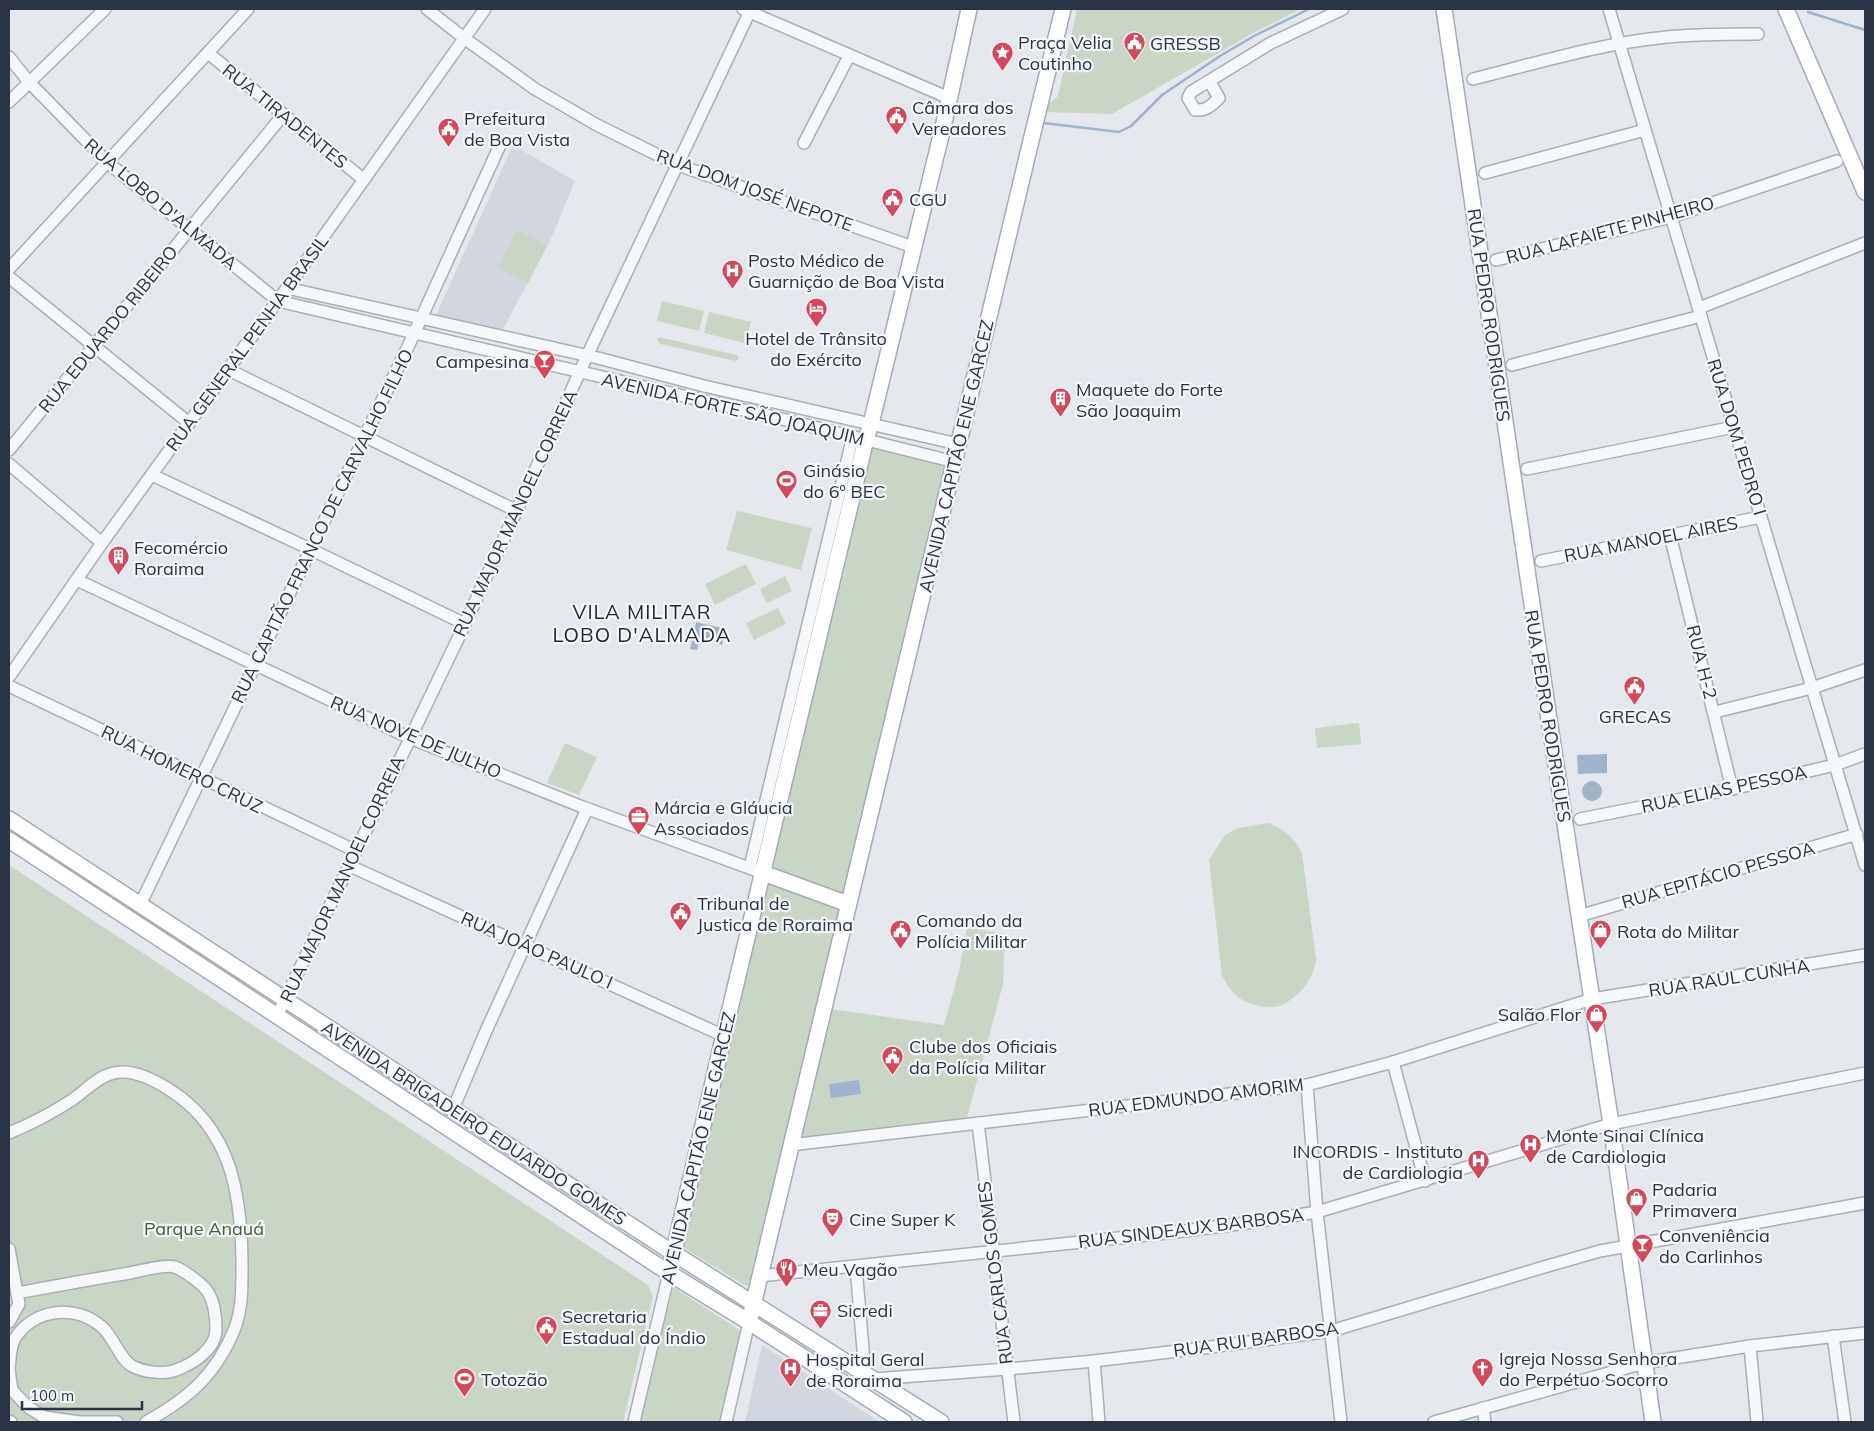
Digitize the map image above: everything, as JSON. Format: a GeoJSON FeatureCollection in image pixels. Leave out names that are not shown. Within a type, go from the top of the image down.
{"type":"FeatureCollection","features":[{"type":"Feature","properties":{"kind":"main road","name":"AVENIDA CAPITÃO ENE GARCEZ"},"geometry":{"type":"LineString","coordinates":[[669,1273],[724,1036],[756,870],[859,438],[871,424],[969,9]]}},
{"type":"Feature","properties":{"kind":"main road","name":"AVENIDA CAPITÃO ENE GARCEZ"},"geometry":{"type":"LineString","coordinates":[[749,1322],[958,444],[1064,9]]}},
{"type":"Feature","properties":{"kind":"main road","name":"RUA PEDRO RODRIGUES"},"geometry":{"type":"LineString","coordinates":[[1444,9],[1611,1124],[1653,1422]]}},
{"type":"Feature","properties":{"kind":"main road"},"geometry":{"type":"LineString","coordinates":[[1786,9],[1865,192]]}},
{"type":"Feature","properties":{"kind":"main road","name":"AVENIDA BRIGADEIRO EDUARDO GOMES"},"geometry":{"type":"LineString","coordinates":[[9,819],[674,1253],[912,1402],[940,1422]]}},
{"type":"Feature","properties":{"kind":"main road","name":"AVENIDA BRIGADEIRO EDUARDO GOMES"},"geometry":{"type":"LineString","coordinates":[[9,840],[669,1273],[900,1419]]}},
{"type":"Feature","properties":{"kind":"main road"},"geometry":{"type":"LineString","coordinates":[[756,870],[848,904]]}},
{"type":"Feature","properties":{"kind":"main road"},"geometry":{"type":"LineString","coordinates":[[900,1419],[911,1422],[917,1420],[919,1412],[912,1402]]}},
{"type":"Feature","properties":{"kind":"main road"},"geometry":{"type":"LineString","coordinates":[[920,1422],[927,1418],[940,1422]]}},
{"type":"Feature","properties":{"kind":"street"},"geometry":{"type":"LineString","coordinates":[[9,102],[105,9]]}},
{"type":"Feature","properties":{"kind":"street","name":"RUA DOM JOSÉ NEPOTE"},"geometry":{"type":"LineString","coordinates":[[427,9],[535,89],[678,166],[913,247]]}},
{"type":"Feature","properties":{"kind":"street","name":"RUA GENERAL PENHA BRASIL"},"geometry":{"type":"LineString","coordinates":[[10,673],[102,543],[229,370],[485,9]]}},
{"type":"Feature","properties":{"kind":"street"},"geometry":{"type":"LineString","coordinates":[[1210,82],[1271,44],[1343,9]]}},
{"type":"Feature","properties":{"kind":"street","name":"RUA DOM PEDRO I"},"geometry":{"type":"LineString","coordinates":[[1609,9],[1865,865]]}},
{"type":"Feature","properties":{"kind":"street"},"geometry":{"type":"LineString","coordinates":[[748,10],[849,56],[949,98]]}},
{"type":"Feature","properties":{"kind":"street","name":"RUA MAJOR MANOEL CORREIA"},"geometry":{"type":"LineString","coordinates":[[277,1016],[465,624],[587,356],[678,166],[748,10]]}},
{"type":"Feature","properties":{"kind":"street"},"geometry":{"type":"LineString","coordinates":[[9,270],[208,53],[241,11]]}},
{"type":"Feature","properties":{"kind":"street"},"geometry":{"type":"LineString","coordinates":[[1473,78],[1620,44],[1666,37],[1710,34],[1758,34]]}},
{"type":"Feature","properties":{"kind":"street","name":"RUA TIRADENTES"},"geometry":{"type":"LineString","coordinates":[[208,53],[363,179]]}},
{"type":"Feature","properties":{"kind":"street"},"geometry":{"type":"LineString","coordinates":[[804,143],[849,56]]}},
{"type":"Feature","properties":{"kind":"street","name":"RUA LOBO D'ALMADA"},"geometry":{"type":"LineString","coordinates":[[9,57],[29,82],[107,162],[278,301]]}},
{"type":"Feature","properties":{"kind":"street","name":"RUA EDUARDO RIBEIRO"},"geometry":{"type":"LineString","coordinates":[[9,450],[283,115]]}},
{"type":"Feature","properties":{"kind":"street"},"geometry":{"type":"LineString","coordinates":[[1485,173],[1646,130]]}},
{"type":"Feature","properties":{"kind":"street","name":"RUA CAPITÃO FRANCO DE CARVALHO FILHO"},"geometry":{"type":"LineString","coordinates":[[140,905],[421,320],[500,146]]}},
{"type":"Feature","properties":{"kind":"street","name":"RUA LAFAIETE PINHEIRO"},"geometry":{"type":"LineString","coordinates":[[1496,260],[1671,217],[1837,161]]}},
{"type":"Feature","properties":{"kind":"street"},"geometry":{"type":"LineString","coordinates":[[1512,365],[1700,312],[1865,243]]}},
{"type":"Feature","properties":{"kind":"street"},"geometry":{"type":"LineString","coordinates":[[9,277],[94,348],[189,423]]}},
{"type":"Feature","properties":{"kind":"street","name":"AVENIDA FORTE SÃO JOAQUIM"},"geometry":{"type":"LineString","coordinates":[[287,288],[421,320],[587,356],[704,386],[958,444]]}},
{"type":"Feature","properties":{"kind":"street","name":"AVENIDA FORTE SÃO JOAQUIM"},"geometry":{"type":"LineString","coordinates":[[278,301],[828,430],[955,462]]}},
{"type":"Feature","properties":{"kind":"street"},"geometry":{"type":"LineString","coordinates":[[229,370],[517,511]]}},
{"type":"Feature","properties":{"kind":"street"},"geometry":{"type":"LineString","coordinates":[[701,400],[704,386]]}},
{"type":"Feature","properties":{"kind":"street"},"geometry":{"type":"LineString","coordinates":[[828,430],[832,416]]}},
{"type":"Feature","properties":{"kind":"street"},"geometry":{"type":"LineString","coordinates":[[1527,469],[1734,428]]}},
{"type":"Feature","properties":{"kind":"street"},"geometry":{"type":"LineString","coordinates":[[9,464],[102,543]]}},
{"type":"Feature","properties":{"kind":"street"},"geometry":{"type":"LineString","coordinates":[[152,475],[465,624]]}},
{"type":"Feature","properties":{"kind":"street","name":"RUA MANOEL AIRES"},"geometry":{"type":"LineString","coordinates":[[1540,561],[1761,517]]}},
{"type":"Feature","properties":{"kind":"street","name":"RUA H-2"},"geometry":{"type":"LineString","coordinates":[[1670,535],[1715,712],[1732,789]]}},
{"type":"Feature","properties":{"kind":"street","name":"RUA NOVE DE JULHO"},"geometry":{"type":"LineString","coordinates":[[77,580],[410,738],[588,809],[756,870]]}},
{"type":"Feature","properties":{"kind":"street"},"geometry":{"type":"LineString","coordinates":[[1715,712],[1812,688],[1865,670]]}},
{"type":"Feature","properties":{"kind":"street","name":"RUA HOMERO CRUZ"},"geometry":{"type":"LineString","coordinates":[[9,686],[356,851]]}},
{"type":"Feature","properties":{"kind":"street","name":"RUA ELIAS PESSOA"},"geometry":{"type":"LineString","coordinates":[[1580,819],[1732,789],[1835,765],[1865,754]]}},
{"type":"Feature","properties":{"kind":"street"},"geometry":{"type":"LineString","coordinates":[[453,1109],[588,809]]}},
{"type":"Feature","properties":{"kind":"street","name":"RUA EPITÁCIO PESSOA"},"geometry":{"type":"LineString","coordinates":[[1579,916],[1856,834]]}},
{"type":"Feature","properties":{"kind":"street","name":"RUA JOÃO PAULO I"},"geometry":{"type":"LineString","coordinates":[[350,866],[724,1036]]}},
{"type":"Feature","properties":{"kind":"street","name":"RUA RAUL CUNHA"},"geometry":{"type":"LineString","coordinates":[[1592,999],[1865,956]]}},
{"type":"Feature","properties":{"kind":"street","name":"RUA EDMUNDO AMORIM"},"geometry":{"type":"LineString","coordinates":[[790,1145],[1307,1085],[1393,1062],[1592,999]]}},
{"type":"Feature","properties":{"kind":"street"},"geometry":{"type":"LineString","coordinates":[[1393,1062],[1425,1181]]}},
{"type":"Feature","properties":{"kind":"street"},"geometry":{"type":"LineString","coordinates":[[9,1133],[36,1122],[106,1076],[123,1072],[149,1078],[181,1097],[206,1123],[229,1162],[235,1186],[242,1244],[243,1290],[235,1326],[223,1353],[203,1381],[190,1394],[172,1407],[146,1422]]}},
{"type":"Feature","properties":{"kind":"street","name":"RUA SINDEAUX BARBOSA"},"geometry":{"type":"LineString","coordinates":[[759,1276],[1186,1231],[1317,1212],[1611,1124],[1865,1073]]}},
{"type":"Feature","properties":{"kind":"street"},"geometry":{"type":"LineString","coordinates":[[1307,1085],[1317,1212],[1340,1422]]}},
{"type":"Feature","properties":{"kind":"street","name":"RUA CARLOS GOMES"},"geometry":{"type":"LineString","coordinates":[[978,1123],[1014,1422]]}},
{"type":"Feature","properties":{"kind":"street","name":"RUA RUI BARBOSA"},"geometry":{"type":"LineString","coordinates":[[870,1376],[1007,1369],[1203,1348],[1331,1331],[1600,1251],[1865,1203]]}},
{"type":"Feature","properties":{"kind":"street"},"geometry":{"type":"LineString","coordinates":[[9,1249],[19,1304],[9,1322]]}},
{"type":"Feature","properties":{"kind":"street"},"geometry":{"type":"LineString","coordinates":[[17,1293],[150,1269],[174,1267],[194,1278],[208,1292],[215,1312],[216,1332],[208,1350],[191,1364],[174,1372],[156,1373],[131,1365],[103,1327],[86,1316],[67,1311],[47,1314],[29,1322],[13,1341],[9,1370],[12,1390],[28,1407],[44,1417],[80,1422],[117,1422]]}},
{"type":"Feature","properties":{"kind":"street"},"geometry":{"type":"LineString","coordinates":[[856,1267],[870,1376]]}},
{"type":"Feature","properties":{"kind":"street","name":"AVENIDA CAPITÃO ENE GARCEZ"},"geometry":{"type":"LineString","coordinates":[[634,1422],[669,1273]]}},
{"type":"Feature","properties":{"kind":"street","name":"AVENIDA CAPITÃO ENE GARCEZ"},"geometry":{"type":"LineString","coordinates":[[726,1422],[749,1322]]}},
{"type":"Feature","properties":{"kind":"street"},"geometry":{"type":"LineString","coordinates":[[1434,1422],[1644,1363],[1750,1346],[1865,1333]]}},
{"type":"Feature","properties":{"kind":"street"},"geometry":{"type":"LineString","coordinates":[[1832,1336],[1845,1422]]}},
{"type":"Feature","properties":{"kind":"street"},"geometry":{"type":"LineString","coordinates":[[1750,1346],[1757,1422]]}},
{"type":"Feature","properties":{"kind":"street"},"geometry":{"type":"LineString","coordinates":[[1094,1360],[1099,1422]]}},
{"type":"Feature","properties":{"kind":"street"},"geometry":{"type":"LineString","coordinates":[[1484,1408],[1485,1422]]}},
{"type":"Feature","properties":{"kind":"shaded area"},"geometry":{"type":"Polygon","coordinates":[[[513,145],[575,181],[550,241],[502,331],[436,315],[513,145]]]}},
{"type":"Feature","properties":{"kind":"shaded area","name":"Hospital Geral de Roraima"},"geometry":{"type":"Polygon","coordinates":[[[762,1345],[878,1421],[880,1422],[745,1422],[762,1345]]]}},
{"type":"Feature","properties":{"kind":"green space","name":"GRESSB"},"geometry":{"type":"Polygon","coordinates":[[[1077,9],[1301,9],[1255,32],[1112,114],[1044,112],[1045,108],[1058,96],[1077,9]]]}},
{"type":"Feature","properties":{"kind":"green space"},"geometry":{"type":"Polygon","coordinates":[[[517,230],[547,245],[528,283],[498,268],[517,230]]]}},
{"type":"Feature","properties":{"kind":"green space"},"geometry":{"type":"Polygon","coordinates":[[[662,301],[704,311],[699,331],[657,321],[662,301]]]}},
{"type":"Feature","properties":{"kind":"green space"},"geometry":{"type":"Polygon","coordinates":[[[709,312],[751,322],[745,343],[704,333],[709,312]]]}},
{"type":"Feature","properties":{"kind":"green space"},"geometry":{"type":"Polygon","coordinates":[[[659,337],[737,355],[739,358],[736,361],[660,344],[657,340],[659,337]]]}},
{"type":"Feature","properties":{"kind":"green space"},"geometry":{"type":"Polygon","coordinates":[[[866,439],[955,462],[896,679],[792,1110],[792,1118],[753,1284],[746,1286],[681,1246],[866,439]]]}},
{"type":"Feature","properties":{"kind":"green space"},"geometry":{"type":"Polygon","coordinates":[[[737,511],[812,528],[801,570],[726,550],[737,511]]]}},
{"type":"Feature","properties":{"kind":"green space"},"geometry":{"type":"Polygon","coordinates":[[[746,564],[756,584],[715,605],[705,584],[746,564]]]}},
{"type":"Feature","properties":{"kind":"green space"},"geometry":{"type":"Polygon","coordinates":[[[785,576],[792,591],[767,603],[760,589],[785,576]]]}},
{"type":"Feature","properties":{"kind":"green space"},"geometry":{"type":"Polygon","coordinates":[[[778,608],[786,624],[754,640],[746,623],[778,608]]]}},
{"type":"Feature","properties":{"kind":"green space"},"geometry":{"type":"Polygon","coordinates":[[[1359,723],[1361,744],[1317,748],[1315,728],[1359,723]]]}},
{"type":"Feature","properties":{"kind":"green space"},"geometry":{"type":"Polygon","coordinates":[[[565,743],[597,757],[579,795],[547,783],[565,743]]]}},
{"type":"Feature","properties":{"kind":"green space"},"geometry":{"type":"Polygon","coordinates":[[[1268,823],[1288,834],[1302,853],[1316,959],[1308,981],[1293,999],[1279,1006],[1265,1007],[1245,1001],[1235,995],[1222,976],[1209,860],[1225,835],[1238,828],[1268,823]]]}},
{"type":"Feature","properties":{"kind":"green space","name":"Parque Anauá"},"geometry":{"type":"Polygon","coordinates":[[[9,865],[648,1285],[653,1297],[623,1422],[9,1422],[9,865]]]}},
{"type":"Feature","properties":{"kind":"green space","name":"Clube dos Oficiais da Polícia Militar"},"geometry":{"type":"Polygon","coordinates":[[[967,927],[1005,934],[1003,984],[965,1125],[790,1145],[823,1008],[944,1025],[959,971],[967,927]]]}},
{"type":"Feature","properties":{"kind":"green space"},"geometry":{"type":"Polygon","coordinates":[[[673,1287],[741,1331],[720,1422],[640,1422],[673,1287]]]}},
{"type":"Feature","properties":{"kind":"water"},"geometry":{"type":"Polygon","coordinates":[[[696,622],[726,629],[722,645],[700,639],[697,650],[690,649],[696,622]]]}},
{"type":"Feature","properties":{"kind":"water"},"geometry":{"type":"Polygon","coordinates":[[[1607,754],[1607,773],[1578,774],[1577,755],[1607,754]]]}},
{"type":"Feature","properties":{"kind":"water"},"geometry":{"type":"Polygon","coordinates":[[[1592,781],[1599,784],[1602,791],[1599,798],[1592,801],[1585,798],[1582,791],[1585,784],[1592,781]]]}},
{"type":"Feature","properties":{"kind":"water"},"geometry":{"type":"Polygon","coordinates":[[[859,1080],[861,1094],[831,1098],[829,1084],[859,1080]]]}},
{"type":"Feature","properties":{"kind":"waterway"},"geometry":{"type":"LineString","coordinates":[[1044,123],[1119,132],[1131,126],[1162,95],[1220,56],[1254,36],[1309,9]]}},
{"type":"Feature","properties":{"kind":"waterway"},"geometry":{"type":"LineString","coordinates":[[1808,12],[1865,30]]}},
{"type":"Feature","properties":{"kind":"place","name":"GRESSB"},"geometry":{"type":"Point","coordinates":[1134,62]}},
{"type":"Feature","properties":{"kind":"place","name":"Praça Velia Coutinho"},"geometry":{"type":"Point","coordinates":[1002,71]}},
{"type":"Feature","properties":{"kind":"place","name":"Câmara dos Vereadores"},"geometry":{"type":"Point","coordinates":[896,136]}},
{"type":"Feature","properties":{"kind":"place","name":"Prefeitura de Boa Vista"},"geometry":{"type":"Point","coordinates":[448,147]}},
{"type":"Feature","properties":{"kind":"place","name":"CGU"},"geometry":{"type":"Point","coordinates":[893,218]}},
{"type":"Feature","properties":{"kind":"place","name":"Posto Médico de Guarnição de Boa Vista"},"geometry":{"type":"Point","coordinates":[732,289]}},
{"type":"Feature","properties":{"kind":"place","name":"Hotel de Trânsito do Exército"},"geometry":{"type":"Point","coordinates":[816,327]}},
{"type":"Feature","properties":{"kind":"place","name":"Campesina"},"geometry":{"type":"Point","coordinates":[545,380]}},
{"type":"Feature","properties":{"kind":"place","name":"Maquete do Forte São Joaquim"},"geometry":{"type":"Point","coordinates":[1060,418]}},
{"type":"Feature","properties":{"kind":"place","name":"Ginásio do 6º BEC"},"geometry":{"type":"Point","coordinates":[787,499]}},
{"type":"Feature","properties":{"kind":"place","name":"Fecomércio Roraima"},"geometry":{"type":"Point","coordinates":[118,576]}},
{"type":"Feature","properties":{"kind":"place","name":"GRECAS"},"geometry":{"type":"Point","coordinates":[1635,705]}},
{"type":"Feature","properties":{"kind":"place","name":"Márcia e Gláucia Associados"},"geometry":{"type":"Point","coordinates":[638,836]}},
{"type":"Feature","properties":{"kind":"place","name":"Tribunal de Justica de Roraima"},"geometry":{"type":"Point","coordinates":[681,932]}},
{"type":"Feature","properties":{"kind":"place","name":"Comando da Polícia Militar"},"geometry":{"type":"Point","coordinates":[900,949]}},
{"type":"Feature","properties":{"kind":"place","name":"Rota do Militar"},"geometry":{"type":"Point","coordinates":[1601,950]}},
{"type":"Feature","properties":{"kind":"place","name":"Salão Flor"},"geometry":{"type":"Point","coordinates":[1597,1033]}},
{"type":"Feature","properties":{"kind":"place","name":"Clube dos Oficiais da Polícia Militar"},"geometry":{"type":"Point","coordinates":[893,1075]}},
{"type":"Feature","properties":{"kind":"place","name":"Monte Sinai Clínica de Cardiologia"},"geometry":{"type":"Point","coordinates":[1530,1164]}},
{"type":"Feature","properties":{"kind":"place","name":"INCORDIS - Instituto de Cardiologia"},"geometry":{"type":"Point","coordinates":[1479,1180]}},
{"type":"Feature","properties":{"kind":"place","name":"Padaria Primavera"},"geometry":{"type":"Point","coordinates":[1636,1218]}},
{"type":"Feature","properties":{"kind":"place","name":"Cine Super K"},"geometry":{"type":"Point","coordinates":[833,1238]}},
{"type":"Feature","properties":{"kind":"place","name":"Conveniência do Carlinhos"},"geometry":{"type":"Point","coordinates":[1643,1264]}},
{"type":"Feature","properties":{"kind":"place","name":"Meu Vagão"},"geometry":{"type":"Point","coordinates":[787,1288]}},
{"type":"Feature","properties":{"kind":"place","name":"Sicredi"},"geometry":{"type":"Point","coordinates":[821,1329]}},
{"type":"Feature","properties":{"kind":"place","name":"Secretaria Estadual do Índio"},"geometry":{"type":"Point","coordinates":[546,1345]}},
{"type":"Feature","properties":{"kind":"place","name":"Igreja Nossa Senhora do Perpétuo Socorro"},"geometry":{"type":"Point","coordinates":[1483,1387]}},
{"type":"Feature","properties":{"kind":"place","name":"Hospital Geral de Roraima"},"geometry":{"type":"Point","coordinates":[790,1388]}},
{"type":"Feature","properties":{"kind":"place","name":"Totozão"},"geometry":{"type":"Point","coordinates":[465,1398]}},
{"type":"Feature","properties":{"kind":"district","name":"VILA MILITAR LOBO D'ALMADA"},"geometry":{"type":"Point","coordinates":[642,622]}}]}
